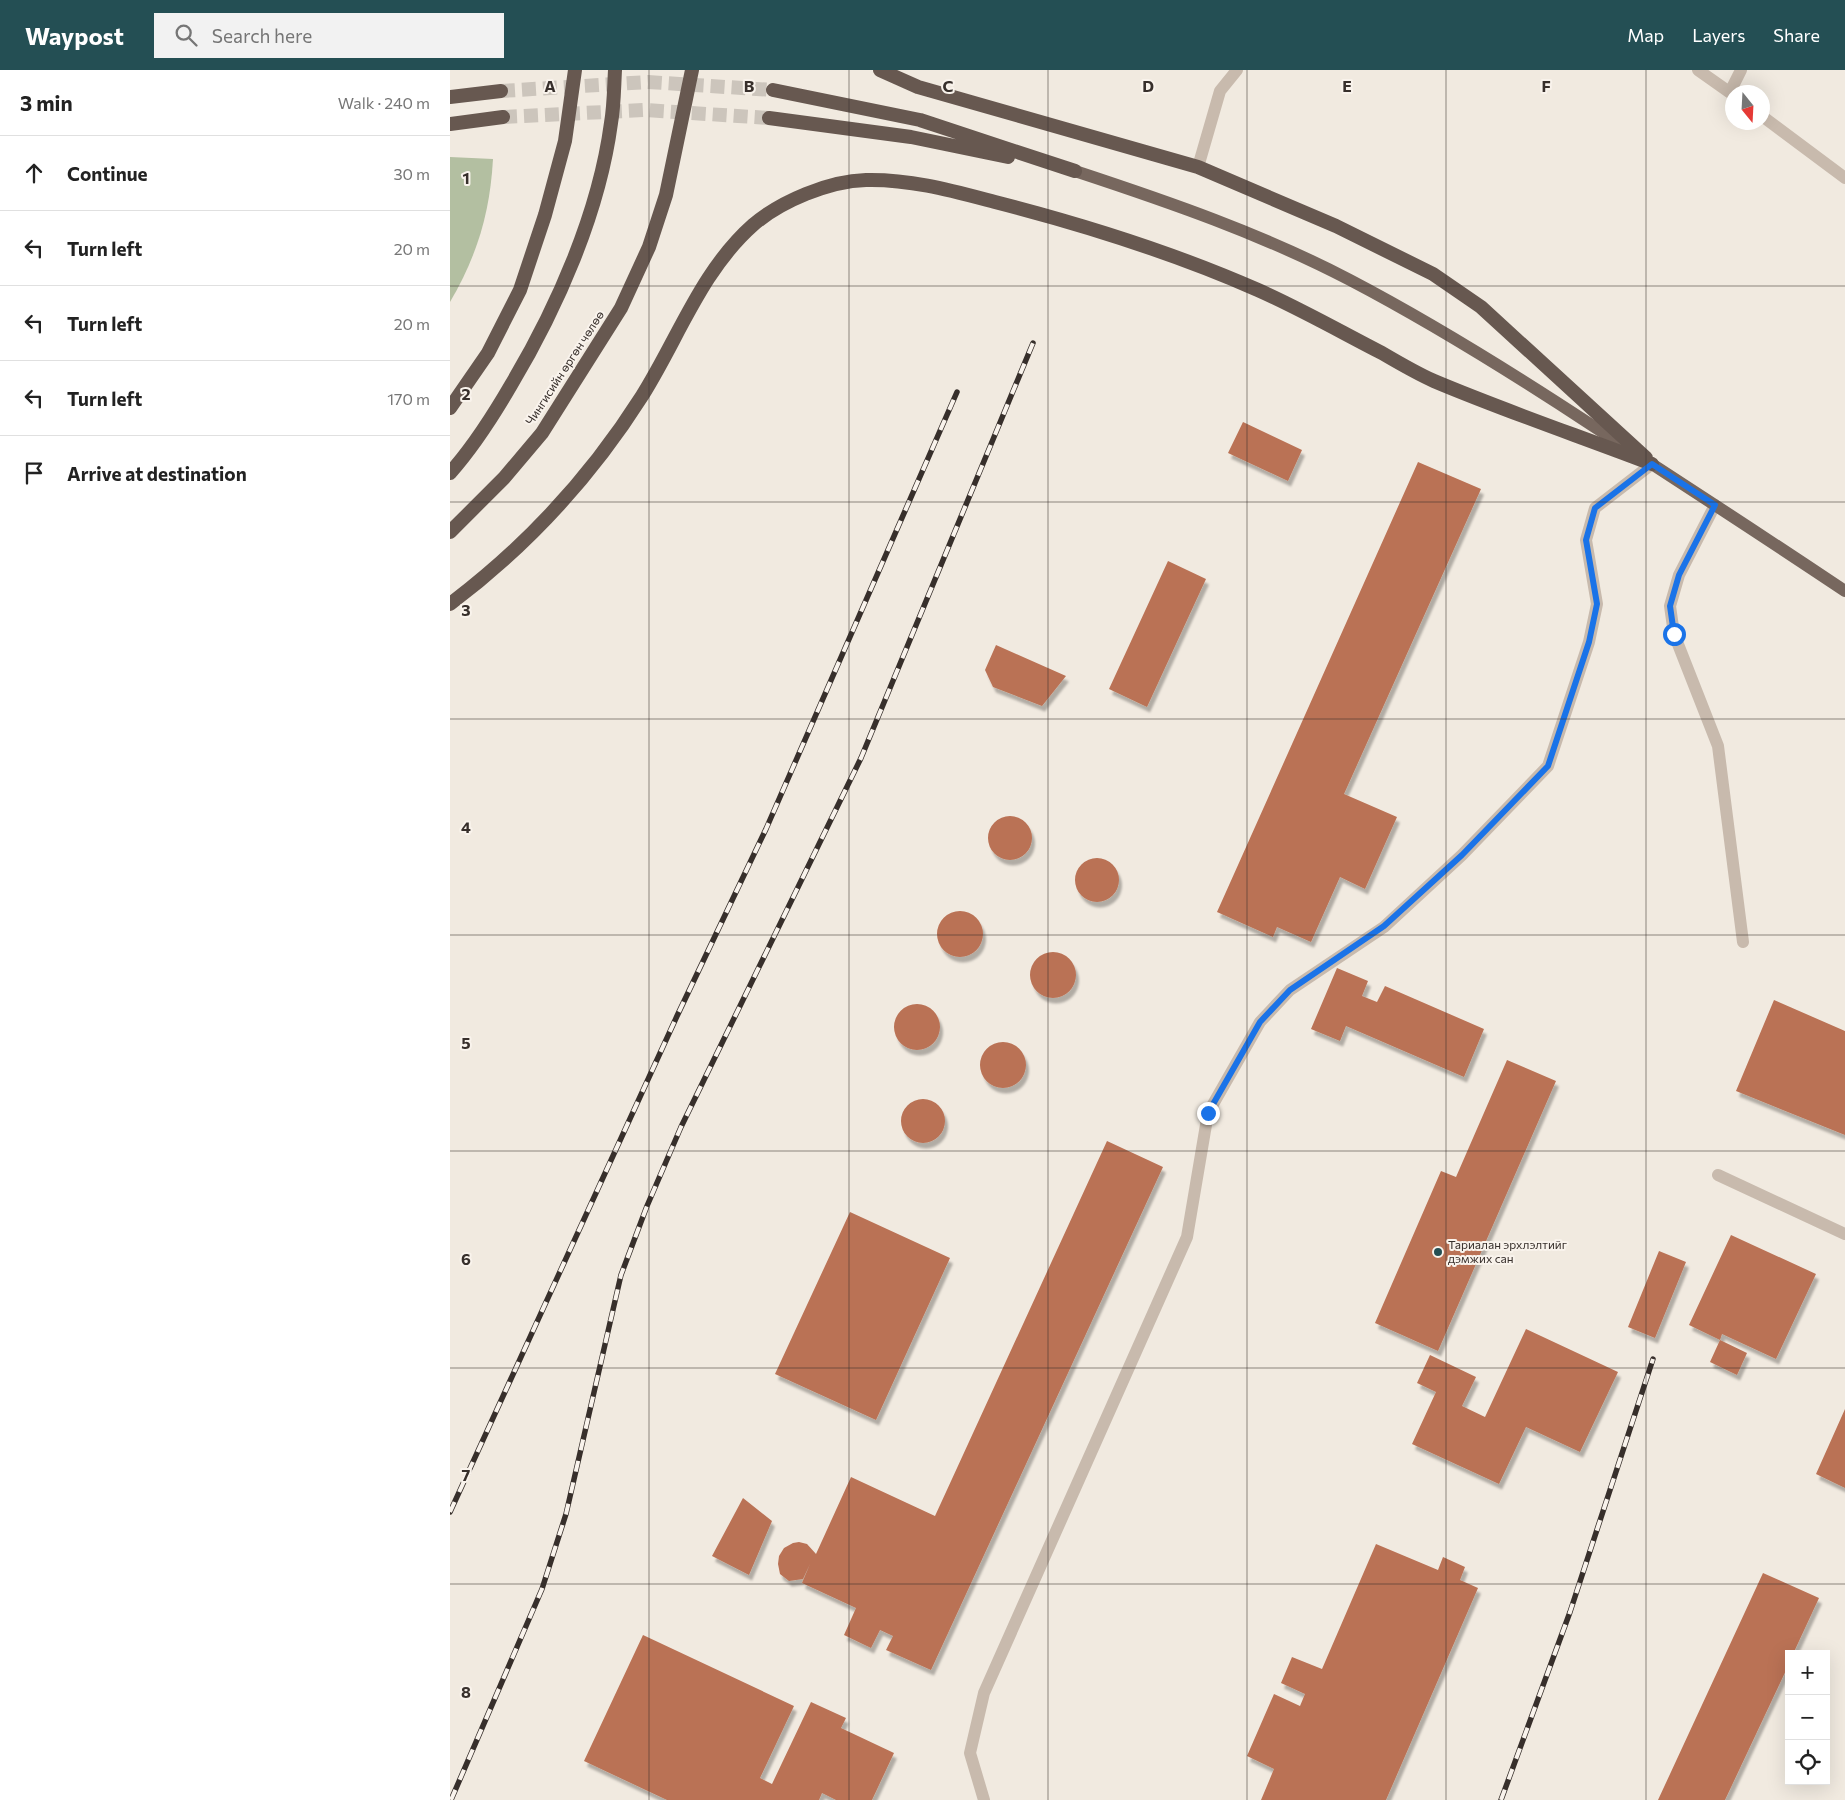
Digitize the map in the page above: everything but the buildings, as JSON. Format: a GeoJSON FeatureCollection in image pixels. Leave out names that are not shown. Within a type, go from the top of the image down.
{"type":"FeatureCollection","features":[{"type":"Feature","properties":{"kind":"highway"},"geometry":{"type":"LineString","coordinates":[[450,408],[488,353],[520,290],[545,215],[565,141],[575,70]]}},
{"type":"Feature","properties":{"kind":"highway"},"geometry":{"type":"LineString","coordinates":[[450,473],[494,414],[536,344],[565,281],[589,215],[603,164],[611,123],[615,70]]}},
{"type":"Feature","properties":{"kind":"highway","name":"Чингисийн өргөн чөлөө"},"geometry":{"type":"LineString","coordinates":[[450,532],[504,478],[542,433],[621,308],[649,248],[666,196],[692,70]]}},
{"type":"Feature","properties":{"kind":"highway"},"geometry":{"type":"LineString","coordinates":[[880,70],[918,87],[1198,167],[1336,226],[1433,274],[1481,307],[1652,464]]}},
{"type":"Feature","properties":{"kind":"highway"},"geometry":{"type":"LineString","coordinates":[[450,97],[501,90]]}},
{"type":"Feature","properties":{"kind":"highway"},"geometry":{"type":"LineString","coordinates":[[773,90],[920,120],[1075,171]]}},
{"type":"Feature","properties":{"kind":"highway"},"geometry":{"type":"LineString","coordinates":[[450,124],[504,117]]}},
{"type":"Feature","properties":{"kind":"highway"},"geometry":{"type":"LineString","coordinates":[[769,118],[911,137],[1075,171]]}},
{"type":"Feature","properties":{"kind":"highway"},"geometry":{"type":"LineString","coordinates":[[450,604],[479,582],[527,540],[577,485],[616,434],[643,393],[698,294],[728,251],[754,224],[786,203],[822,188],[862,180],[899,181],[935,187],[1061,219],[1171,256],[1259,290],[1430,379],[1652,464]]}},
{"type":"Feature","properties":{"kind":"highway"},"geometry":{"type":"LineString","coordinates":[[450,396],[488,353]]}},
{"type":"Feature","properties":{"kind":"main road"},"geometry":{"type":"LineString","coordinates":[[1075,171],[1176,204],[1234,227],[1349,279],[1467,346],[1652,464],[1845,591]]}},
{"type":"Feature","properties":{"kind":"street"},"geometry":{"type":"LineString","coordinates":[[1198,167],[1220,91],[1237,70]]}},
{"type":"Feature","properties":{"kind":"street"},"geometry":{"type":"LineString","coordinates":[[1698,70],[1725,89]]}},
{"type":"Feature","properties":{"kind":"street"},"geometry":{"type":"LineString","coordinates":[[1734,85],[1741,70]]}},
{"type":"Feature","properties":{"kind":"street"},"geometry":{"type":"LineString","coordinates":[[1770,122],[1845,178]]}},
{"type":"Feature","properties":{"kind":"street"},"geometry":{"type":"LineString","coordinates":[[984,1800],[970,1753],[984,1693],[1186,1237],[1208,1113],[1260,1022],[1290,990],[1384,926],[1462,855],[1548,766],[1589,642],[1597,604],[1586,540],[1595,508],[1652,464]]}},
{"type":"Feature","properties":{"kind":"street"},"geometry":{"type":"LineString","coordinates":[[1715,505],[1679,575],[1670,606],[1674,634],[1718,746],[1742,942]]}},
{"type":"Feature","properties":{"kind":"street"},"geometry":{"type":"LineString","coordinates":[[1718,1175],[1845,1234]]}},
{"type":"Feature","properties":{"kind":"green space"},"geometry":{"type":"Polygon","coordinates":[[[450,157],[493,159],[489,198],[481,234],[468,268],[450,302],[450,157]]]}},
{"type":"Feature","properties":{"kind":"tunnel"},"geometry":{"type":"LineString","coordinates":[[501,91],[648,82],[773,90]]}},
{"type":"Feature","properties":{"kind":"tunnel"},"geometry":{"type":"LineString","coordinates":[[503,117],[645,110],[769,118]]}},
{"type":"Feature","properties":{"kind":"railway"},"geometry":{"type":"LineString","coordinates":[[451,1800],[542,1589],[566,1514],[621,1275],[647,1206],[681,1127],[861,758],[1033,343]]}},
{"type":"Feature","properties":{"kind":"railway"},"geometry":{"type":"LineString","coordinates":[[450,1512],[677,1016],[766,829],[957,392]]}},
{"type":"Feature","properties":{"kind":"railway"},"geometry":{"type":"LineString","coordinates":[[1501,1800],[1570,1612],[1653,1359]]}},
{"type":"Feature","properties":{"kind":"place","name":"Тариалан эрхлэлтийг дэмжих сан"},"geometry":{"type":"Point","coordinates":[1438,1252]}},
{"type":"Feature","properties":{"kind":"route"},"geometry":{"type":"LineString","coordinates":[[1208,1113],[1260,1022],[1290,990],[1384,926],[1462,855],[1548,766],[1589,642],[1597,604],[1586,540],[1595,508],[1652,464],[1715,505],[1679,575],[1670,606],[1674,634]]}}]}
